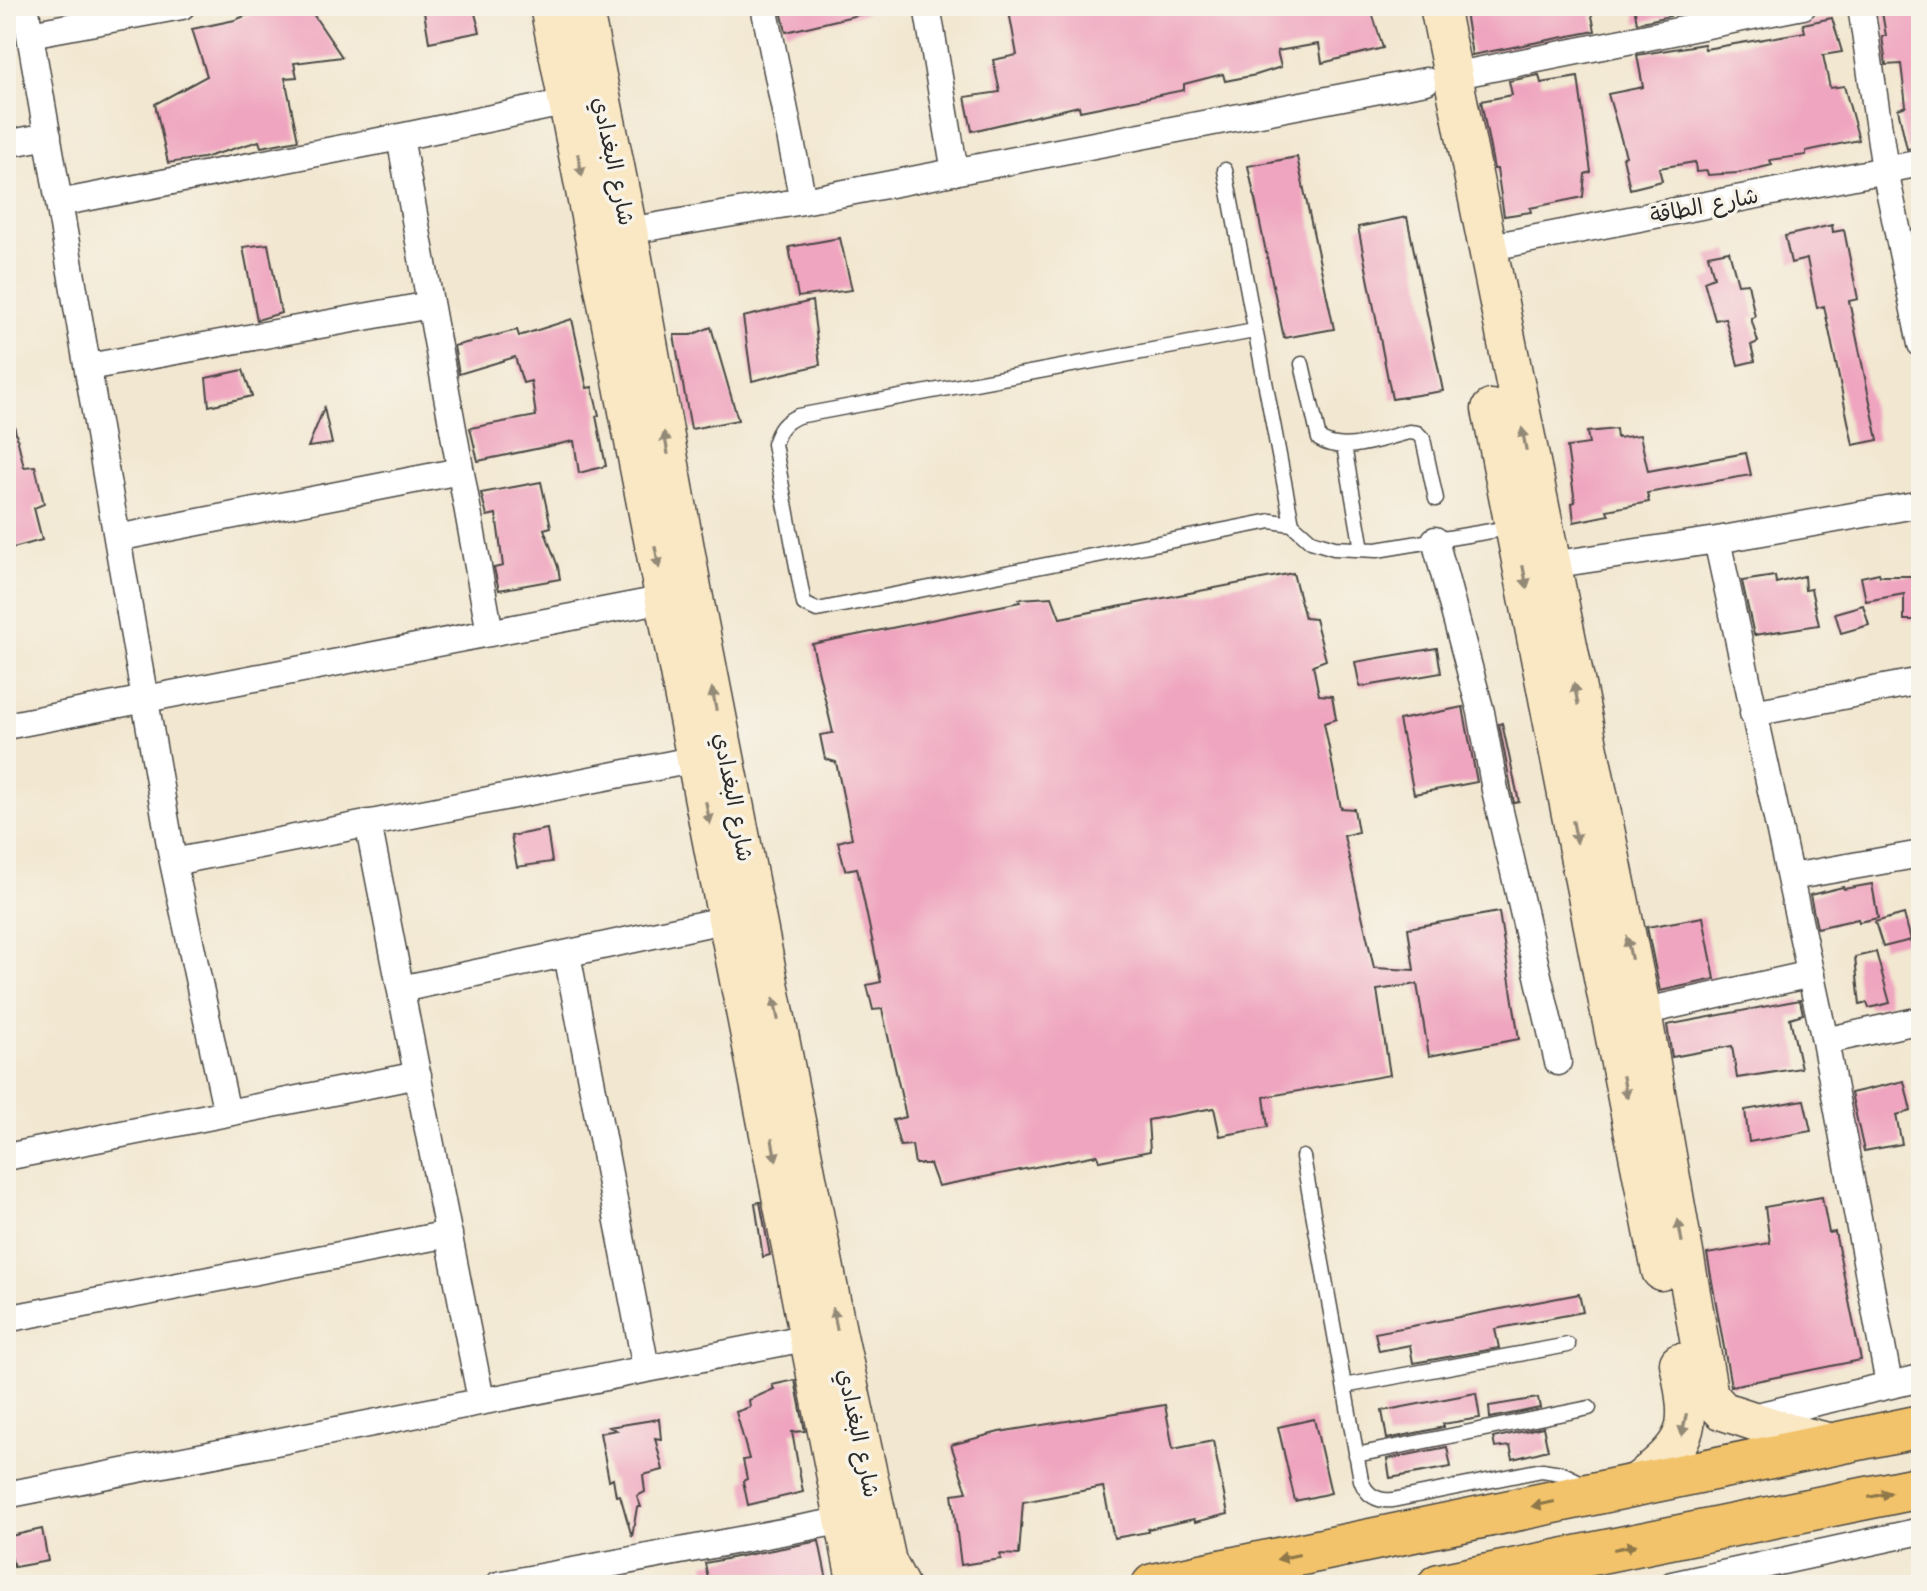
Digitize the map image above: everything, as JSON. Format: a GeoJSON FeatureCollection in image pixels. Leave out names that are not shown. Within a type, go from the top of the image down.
{"type":"FeatureCollection","features":[{"type":"Feature","properties":{"kind":"main road"},"geometry":{"type":"LineString","coordinates":[[1153,1585],[1921,1426]]}},
{"type":"Feature","properties":{"kind":"main road"},"geometry":{"type":"LineString","coordinates":[[1439,1585],[1921,1487]]}},
{"type":"Feature","properties":{"kind":"street"},"geometry":{"type":"LineString","coordinates":[[25,6],[173,862],[227,1113]]}},
{"type":"Feature","properties":{"kind":"street"},"geometry":{"type":"LineString","coordinates":[[30,34],[182,6]]}},
{"type":"Feature","properties":{"kind":"street"},"geometry":{"type":"LineString","coordinates":[[764,6],[803,201]]}},
{"type":"Feature","properties":{"kind":"street"},"geometry":{"type":"LineString","coordinates":[[927,6],[955,172]]}},
{"type":"Feature","properties":{"kind":"street"},"geometry":{"type":"LineString","coordinates":[[1412,6],[1439,79],[1486,248],[1642,1012],[1676,1282],[1687,1419],[1676,1448],[1617,1488]]}},
{"type":"Feature","properties":{"kind":"street"},"geometry":{"type":"LineString","coordinates":[[1439,6],[1439,79],[1515,527],[1676,1282],[1709,1396],[1723,1411],[1793,1434],[1833,1443]]}},
{"type":"Feature","properties":{"kind":"street"},"geometry":{"type":"LineString","coordinates":[[628,231],[803,201],[1439,79],[1747,12],[1803,6]]}},
{"type":"Feature","properties":{"kind":"street"},"geometry":{"type":"LineString","coordinates":[[1861,6],[1885,170],[1921,344]]}},
{"type":"Feature","properties":{"kind":"street","name":"شارع البغدادي"},"geometry":{"type":"LineString","coordinates":[[566,7],[574,48],[628,231],[780,1104],[837,1331],[887,1562],[899,1585]]}},
{"type":"Feature","properties":{"kind":"street","name":"شارع البغدادي"},"geometry":{"type":"LineString","coordinates":[[574,48],[568,102],[728,919],[769,1051]]}},
{"type":"Feature","properties":{"kind":"street"},"geometry":{"type":"LineString","coordinates":[[59,203],[568,102]]}},
{"type":"Feature","properties":{"kind":"street"},"geometry":{"type":"LineString","coordinates":[[6,144],[48,136]]}},
{"type":"Feature","properties":{"kind":"street"},"geometry":{"type":"LineString","coordinates":[[400,137],[490,633]]}},
{"type":"Feature","properties":{"kind":"street","name":"شارع الطاقة"},"geometry":{"type":"LineString","coordinates":[[1486,248],[1921,163]]}},
{"type":"Feature","properties":{"kind":"street"},"geometry":{"type":"LineString","coordinates":[[88,367],[430,305]]}},
{"type":"Feature","properties":{"kind":"street"},"geometry":{"type":"LineString","coordinates":[[117,538],[460,471]]}},
{"type":"Feature","properties":{"kind":"street"},"geometry":{"type":"LineString","coordinates":[[1550,565],[1717,540],[1921,504]]}},
{"type":"Feature","properties":{"kind":"street"},"geometry":{"type":"LineString","coordinates":[[1435,540],[1481,712],[1495,790],[1558,1062]]}},
{"type":"Feature","properties":{"kind":"street"},"geometry":{"type":"LineString","coordinates":[[1717,540],[1825,1041],[1889,1384]]}},
{"type":"Feature","properties":{"kind":"street"},"geometry":{"type":"LineString","coordinates":[[6,726],[665,599]]}},
{"type":"Feature","properties":{"kind":"street"},"geometry":{"type":"LineString","coordinates":[[1753,713],[1921,681]]}},
{"type":"Feature","properties":{"kind":"street"},"geometry":{"type":"LineString","coordinates":[[173,862],[697,759]]}},
{"type":"Feature","properties":{"kind":"street"},"geometry":{"type":"LineString","coordinates":[[368,823],[481,1400]]}},
{"type":"Feature","properties":{"kind":"street"},"geometry":{"type":"LineString","coordinates":[[1791,877],[1921,854]]}},
{"type":"Feature","properties":{"kind":"street"},"geometry":{"type":"LineString","coordinates":[[401,989],[728,919]]}},
{"type":"Feature","properties":{"kind":"street"},"geometry":{"type":"LineString","coordinates":[[567,954],[646,1368]]}},
{"type":"Feature","properties":{"kind":"street"},"geometry":{"type":"LineString","coordinates":[[1642,1012],[1811,974]]}},
{"type":"Feature","properties":{"kind":"street"},"geometry":{"type":"LineString","coordinates":[[1825,1041],[1921,1020]]}},
{"type":"Feature","properties":{"kind":"street"},"geometry":{"type":"LineString","coordinates":[[6,1157],[418,1075]]}},
{"type":"Feature","properties":{"kind":"street","name":"شارع البغدادي"},"geometry":{"type":"LineString","coordinates":[[780,1104],[810,1337],[857,1585]]}},
{"type":"Feature","properties":{"kind":"street"},"geometry":{"type":"LineString","coordinates":[[6,1319],[449,1234]]}},
{"type":"Feature","properties":{"kind":"street"},"geometry":{"type":"LineString","coordinates":[[6,1495],[810,1337]]}},
{"type":"Feature","properties":{"kind":"street"},"geometry":{"type":"LineString","coordinates":[[1744,1419],[1921,1378]]}},
{"type":"Feature","properties":{"kind":"street"},"geometry":{"type":"LineString","coordinates":[[498,1585],[846,1520]]}},
{"type":"Feature","properties":{"kind":"street"},"geometry":{"type":"LineString","coordinates":[[1672,1585],[1769,1575],[1921,1531]]}},
{"type":"Feature","properties":{"kind":"lane"},"geometry":{"type":"LineString","coordinates":[[1225,170],[1292,524]]}},
{"type":"Feature","properties":{"kind":"lane"},"geometry":{"type":"LineString","coordinates":[[1254,331],[798,416],[786,422],[774,444],[804,604],[817,610],[1271,521],[1292,524],[1311,541],[1334,548],[1377,550],[1515,527]]}},
{"type":"Feature","properties":{"kind":"lane"},"geometry":{"type":"LineString","coordinates":[[1302,364],[1319,439],[1328,445],[1344,446],[1417,433],[1423,439],[1436,499]]}},
{"type":"Feature","properties":{"kind":"lane"},"geometry":{"type":"LineString","coordinates":[[1344,446],[1362,549]]}},
{"type":"Feature","properties":{"kind":"lane"},"geometry":{"type":"LineString","coordinates":[[1303,1157],[1363,1487],[1373,1497],[1386,1501],[1542,1470],[1617,1488]]}},
{"type":"Feature","properties":{"kind":"lane"},"geometry":{"type":"LineString","coordinates":[[1344,1386],[1568,1345]]}},
{"type":"Feature","properties":{"kind":"lane"},"geometry":{"type":"LineString","coordinates":[[1356,1455],[1589,1408]]}},
{"type":"Feature","properties":{"kind":"building"},"geometry":{"type":"Polygon","coordinates":[[[269,6],[317,6],[313,14],[342,57],[294,63],[297,77],[285,78],[298,140],[261,147],[259,141],[203,158],[168,163],[155,104],[207,76],[192,29],[235,20],[269,6]]]}},
{"type":"Feature","properties":{"kind":"building"},"geometry":{"type":"Polygon","coordinates":[[[423,6],[473,6],[480,32],[429,42],[423,6]]]}},
{"type":"Feature","properties":{"kind":"building"},"geometry":{"type":"Polygon","coordinates":[[[780,6],[866,6],[866,13],[786,32],[780,6]]]}},
{"type":"Feature","properties":{"kind":"building"},"geometry":{"type":"Polygon","coordinates":[[[1008,6],[1370,6],[1383,48],[1322,63],[1319,44],[1277,51],[1281,67],[1256,75],[1225,81],[1223,74],[1184,84],[1184,90],[1080,111],[1079,106],[972,131],[965,97],[1000,92],[993,60],[1017,55],[1008,6]]]}},
{"type":"Feature","properties":{"kind":"building"},"geometry":{"type":"Polygon","coordinates":[[[1464,6],[1590,6],[1595,31],[1472,55],[1464,6]]]}},
{"type":"Feature","properties":{"kind":"building"},"geometry":{"type":"Polygon","coordinates":[[[1634,6],[1655,6],[1656,10],[1668,8],[1670,16],[1637,23],[1634,6]]]}},
{"type":"Feature","properties":{"kind":"building"},"geometry":{"type":"Polygon","coordinates":[[[1881,6],[1915,6],[1921,35],[1921,147],[1907,149],[1898,109],[1906,106],[1901,64],[1886,65],[1882,36],[1886,36],[1881,6]]]}},
{"type":"Feature","properties":{"kind":"building"},"geometry":{"type":"Polygon","coordinates":[[[1832,18],[1842,52],[1823,55],[1830,88],[1844,86],[1859,140],[1806,151],[1806,155],[1770,160],[1772,165],[1738,173],[1708,175],[1707,171],[1696,172],[1695,162],[1659,168],[1662,181],[1630,189],[1623,157],[1626,156],[1608,94],[1643,87],[1637,55],[1704,44],[1705,49],[1805,32],[1803,24],[1832,18]]]}},
{"type":"Feature","properties":{"kind":"building"},"geometry":{"type":"Polygon","coordinates":[[[1539,75],[1541,83],[1578,77],[1591,172],[1585,174],[1583,197],[1530,208],[1531,212],[1504,216],[1481,101],[1512,95],[1509,81],[1539,75]]]}},
{"type":"Feature","properties":{"kind":"building"},"geometry":{"type":"Polygon","coordinates":[[[1297,157],[1334,329],[1284,338],[1248,166],[1297,157]]]}},
{"type":"Feature","properties":{"kind":"building"},"geometry":{"type":"Polygon","coordinates":[[[1407,217],[1443,391],[1392,399],[1358,227],[1407,217]]]}},
{"type":"Feature","properties":{"kind":"building"},"geometry":{"type":"Polygon","coordinates":[[[1832,225],[1833,232],[1844,230],[1858,299],[1849,301],[1878,440],[1853,445],[1824,306],[1817,308],[1807,259],[1791,263],[1785,236],[1832,225]]]}},
{"type":"Feature","properties":{"kind":"building"},"geometry":{"type":"Polygon","coordinates":[[[840,238],[852,290],[798,297],[789,247],[840,238]]]}},
{"type":"Feature","properties":{"kind":"building"},"geometry":{"type":"Polygon","coordinates":[[[268,244],[281,313],[257,320],[243,247],[268,244]]]}},
{"type":"Feature","properties":{"kind":"building"},"geometry":{"type":"Polygon","coordinates":[[[1729,251],[1738,284],[1748,283],[1755,317],[1751,318],[1758,342],[1751,345],[1755,361],[1738,365],[1725,318],[1715,320],[1704,281],[1714,277],[1708,255],[1729,251]]]}},
{"type":"Feature","properties":{"kind":"building"},"geometry":{"type":"Polygon","coordinates":[[[812,301],[820,365],[752,381],[743,317],[812,301]]]}},
{"type":"Feature","properties":{"kind":"building"},"geometry":{"type":"Polygon","coordinates":[[[572,319],[587,388],[592,387],[599,415],[596,416],[606,466],[579,473],[574,441],[478,461],[470,428],[536,416],[531,381],[523,383],[515,357],[459,374],[454,346],[517,330],[519,336],[572,319]]]}},
{"type":"Feature","properties":{"kind":"building"},"geometry":{"type":"Polygon","coordinates":[[[711,327],[738,420],[691,429],[674,335],[691,335],[711,327]]]}},
{"type":"Feature","properties":{"kind":"building"},"geometry":{"type":"Polygon","coordinates":[[[243,370],[252,396],[209,406],[206,378],[243,370]]]}},
{"type":"Feature","properties":{"kind":"building"},"geometry":{"type":"Polygon","coordinates":[[[324,408],[332,444],[308,447],[324,408]]]}},
{"type":"Feature","properties":{"kind":"building"},"geometry":{"type":"Polygon","coordinates":[[[13,421],[24,467],[35,466],[44,504],[34,508],[42,540],[6,550],[6,422],[13,421]]]}},
{"type":"Feature","properties":{"kind":"building"},"geometry":{"type":"Polygon","coordinates":[[[1616,429],[1617,438],[1640,435],[1648,471],[1746,453],[1751,475],[1647,493],[1649,502],[1607,510],[1609,515],[1574,522],[1572,503],[1575,502],[1567,447],[1589,444],[1587,432],[1616,429]]]}},
{"type":"Feature","properties":{"kind":"building"},"geometry":{"type":"Polygon","coordinates":[[[541,482],[551,527],[544,529],[560,579],[499,590],[494,568],[503,566],[496,514],[487,516],[481,493],[541,482]]]}},
{"type":"Feature","properties":{"kind":"building"},"geometry":{"type":"Polygon","coordinates":[[[1293,573],[1305,618],[1315,619],[1326,660],[1313,665],[1319,695],[1332,696],[1336,719],[1324,723],[1341,808],[1354,809],[1358,832],[1344,836],[1374,968],[1414,970],[1408,928],[1499,912],[1519,1039],[1429,1056],[1417,984],[1377,990],[1390,1075],[1264,1097],[1268,1127],[1220,1136],[1214,1108],[1148,1120],[1150,1151],[1099,1161],[1097,1155],[938,1186],[930,1164],[915,1164],[912,1145],[900,1146],[893,1120],[906,1117],[882,1009],[873,1010],[867,985],[881,982],[857,868],[845,870],[838,842],[852,838],[836,762],[825,759],[820,735],[833,733],[812,644],[1020,602],[1019,599],[1052,597],[1060,618],[1293,573]]]}},
{"type":"Feature","properties":{"kind":"building"},"geometry":{"type":"Polygon","coordinates":[[[1879,573],[1880,576],[1921,576],[1921,620],[1904,620],[1904,594],[1866,601],[1861,577],[1879,573]]]}},
{"type":"Feature","properties":{"kind":"building"},"geometry":{"type":"Polygon","coordinates":[[[1775,576],[1776,583],[1804,576],[1805,590],[1811,589],[1819,625],[1754,635],[1742,581],[1775,576]]]}},
{"type":"Feature","properties":{"kind":"building"},"geometry":{"type":"Polygon","coordinates":[[[1863,605],[1869,625],[1841,633],[1835,613],[1863,605]]]}},
{"type":"Feature","properties":{"kind":"building"},"geometry":{"type":"Polygon","coordinates":[[[1437,648],[1441,673],[1360,687],[1355,662],[1437,648]]]}},
{"type":"Feature","properties":{"kind":"building"},"geometry":{"type":"Polygon","coordinates":[[[1463,707],[1477,782],[1414,794],[1399,720],[1463,707]]]}},
{"type":"Feature","properties":{"kind":"building"},"geometry":{"type":"Polygon","coordinates":[[[1502,723],[1519,802],[1514,803],[1499,724],[1502,723]]]}},
{"type":"Feature","properties":{"kind":"building"},"geometry":{"type":"Polygon","coordinates":[[[547,829],[552,862],[517,867],[511,836],[547,829]]]}},
{"type":"Feature","properties":{"kind":"building"},"geometry":{"type":"Polygon","coordinates":[[[1872,884],[1878,918],[1817,928],[1810,895],[1872,884]]]}},
{"type":"Feature","properties":{"kind":"building"},"geometry":{"type":"Polygon","coordinates":[[[1904,914],[1911,940],[1883,947],[1875,922],[1904,914]]]}},
{"type":"Feature","properties":{"kind":"building"},"geometry":{"type":"Polygon","coordinates":[[[1703,917],[1715,979],[1660,991],[1647,927],[1703,917]]]}},
{"type":"Feature","properties":{"kind":"building"},"geometry":{"type":"Polygon","coordinates":[[[1876,952],[1890,1003],[1869,1008],[1867,1003],[1860,1005],[1855,957],[1876,952]]]}},
{"type":"Feature","properties":{"kind":"building"},"geometry":{"type":"Polygon","coordinates":[[[1800,1000],[1803,1014],[1790,1018],[1801,1068],[1737,1078],[1732,1046],[1672,1057],[1667,1025],[1800,1000]]]}},
{"type":"Feature","properties":{"kind":"building"},"geometry":{"type":"Polygon","coordinates":[[[1904,1081],[1911,1111],[1896,1115],[1902,1144],[1864,1151],[1851,1093],[1904,1081]]]}},
{"type":"Feature","properties":{"kind":"building"},"geometry":{"type":"Polygon","coordinates":[[[1804,1100],[1811,1131],[1749,1142],[1745,1110],[1804,1100]]]}},
{"type":"Feature","properties":{"kind":"building"},"geometry":{"type":"Polygon","coordinates":[[[1822,1197],[1829,1233],[1835,1232],[1861,1360],[1731,1386],[1707,1254],[1770,1243],[1765,1207],[1822,1197]]]}},
{"type":"Feature","properties":{"kind":"building"},"geometry":{"type":"Polygon","coordinates":[[[760,1202],[770,1255],[763,1257],[755,1203],[760,1202]]]}},
{"type":"Feature","properties":{"kind":"building"},"geometry":{"type":"Polygon","coordinates":[[[1579,1294],[1583,1312],[1495,1329],[1499,1348],[1413,1363],[1410,1345],[1379,1351],[1375,1333],[1579,1294]]]}},
{"type":"Feature","properties":{"kind":"building"},"geometry":{"type":"Polygon","coordinates":[[[795,1380],[805,1431],[792,1432],[803,1492],[748,1505],[743,1460],[749,1459],[736,1412],[750,1407],[749,1400],[774,1389],[772,1385],[795,1380]]]}},
{"type":"Feature","properties":{"kind":"building"},"geometry":{"type":"Polygon","coordinates":[[[1476,1393],[1480,1418],[1387,1439],[1382,1411],[1476,1393]]]}},
{"type":"Feature","properties":{"kind":"building"},"geometry":{"type":"Polygon","coordinates":[[[1538,1398],[1540,1408],[1490,1418],[1489,1406],[1538,1398]]]}},
{"type":"Feature","properties":{"kind":"building"},"geometry":{"type":"Polygon","coordinates":[[[1165,1405],[1173,1449],[1213,1441],[1228,1514],[1114,1538],[1103,1487],[1023,1502],[1019,1555],[1000,1554],[1001,1559],[961,1565],[952,1494],[967,1492],[951,1445],[999,1432],[1165,1405]]]}},
{"type":"Feature","properties":{"kind":"building"},"geometry":{"type":"Polygon","coordinates":[[[659,1419],[661,1439],[655,1438],[663,1470],[643,1475],[645,1492],[637,1496],[641,1507],[637,1507],[632,1537],[620,1495],[616,1496],[613,1478],[609,1480],[600,1433],[616,1430],[609,1427],[659,1419]]]}},
{"type":"Feature","properties":{"kind":"building"},"geometry":{"type":"Polygon","coordinates":[[[1314,1419],[1331,1493],[1295,1501],[1278,1427],[1314,1419]]]}},
{"type":"Feature","properties":{"kind":"building"},"geometry":{"type":"Polygon","coordinates":[[[1543,1427],[1548,1450],[1513,1459],[1510,1446],[1495,1448],[1493,1438],[1543,1427]]]}},
{"type":"Feature","properties":{"kind":"building"},"geometry":{"type":"Polygon","coordinates":[[[1447,1447],[1451,1467],[1390,1478],[1387,1459],[1447,1447]]]}},
{"type":"Feature","properties":{"kind":"building"},"geometry":{"type":"Polygon","coordinates":[[[42,1529],[48,1561],[14,1567],[6,1537],[42,1529]]]}},
{"type":"Feature","properties":{"kind":"building"},"geometry":{"type":"Polygon","coordinates":[[[819,1541],[828,1585],[709,1585],[705,1563],[819,1541]]]}}]}
